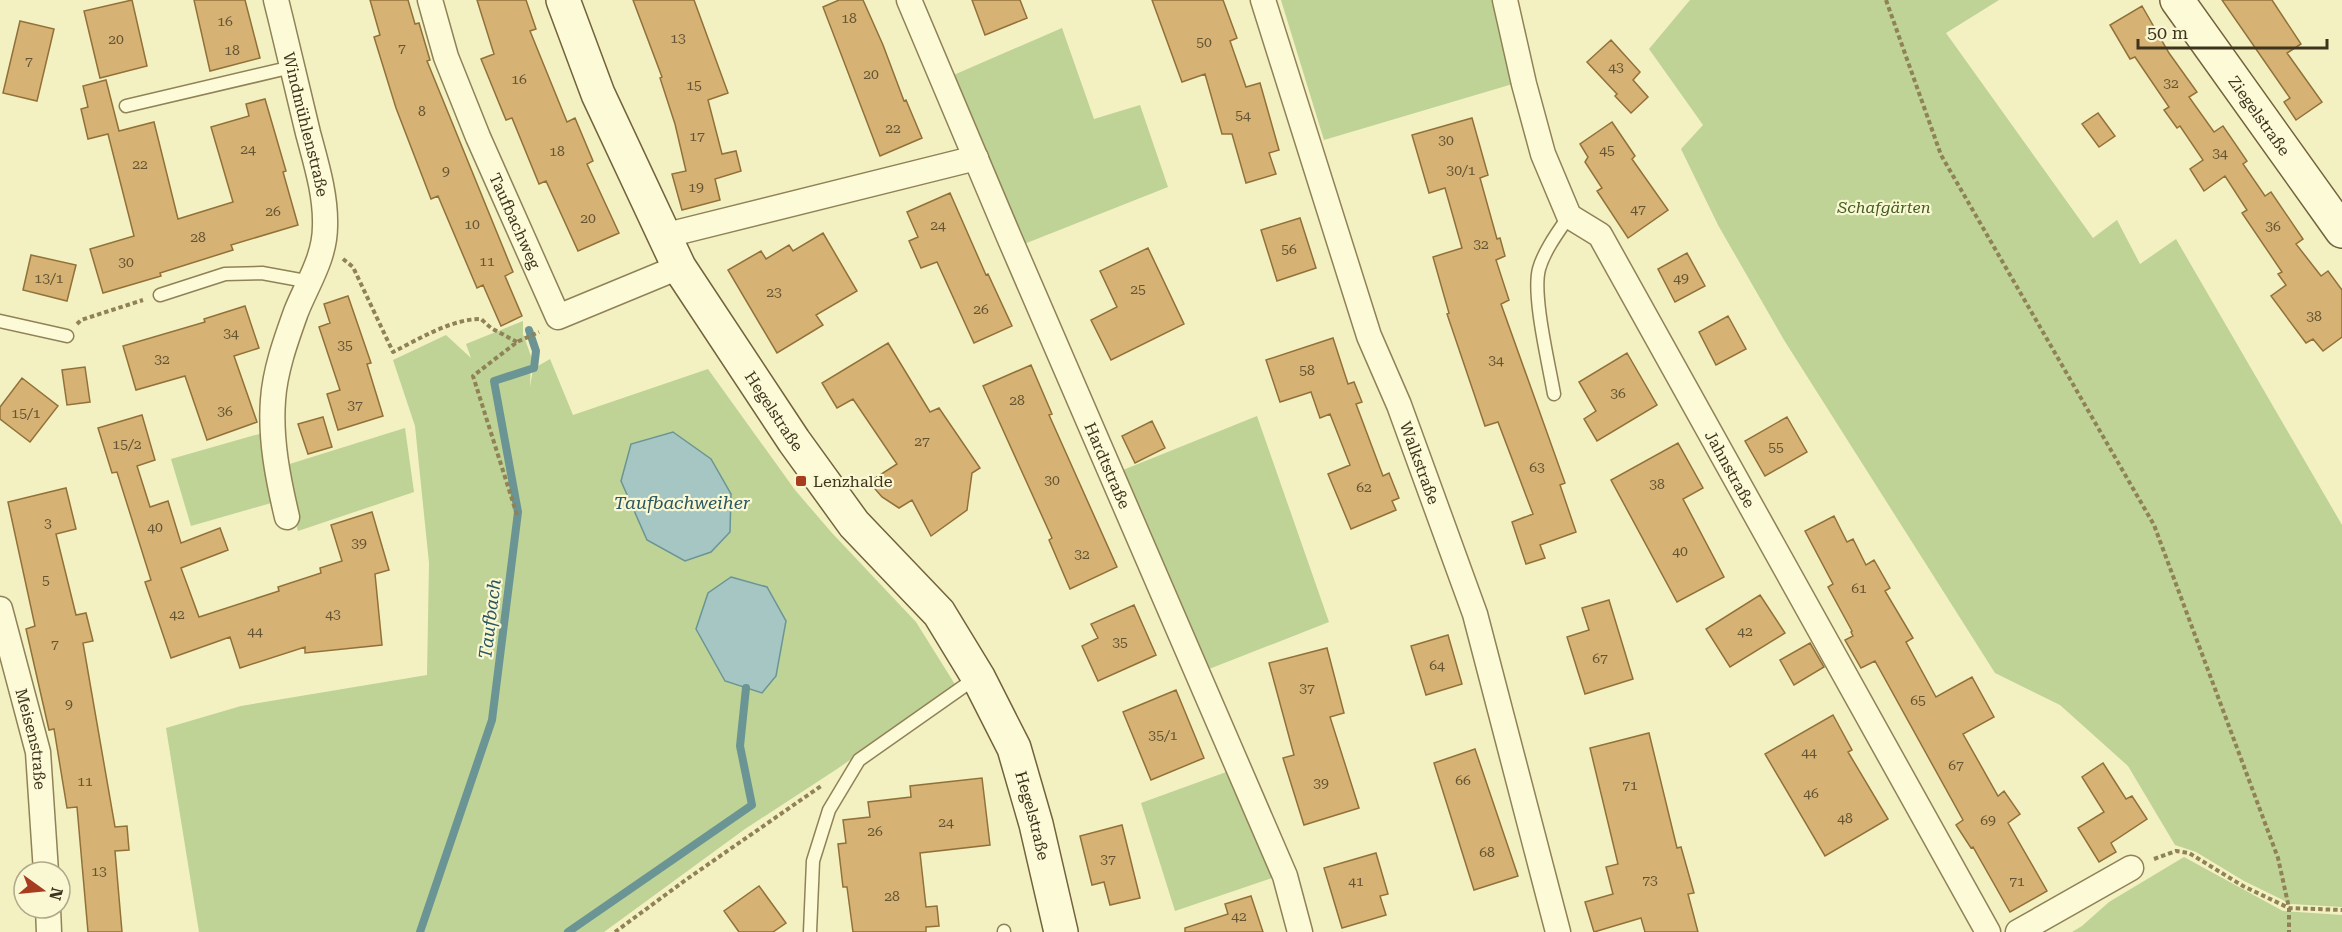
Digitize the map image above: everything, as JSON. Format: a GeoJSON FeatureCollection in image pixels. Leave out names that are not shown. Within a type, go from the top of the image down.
{"type":"FeatureCollection","features":[{"type":"Feature","properties":{"kind":"street","name":"Windmühlenstraße"},"geometry":{"type":"LineString","coordinates":[[276,0],[323,194],[326,228],[311,282],[297,309],[280,360],[273,400],[274,448],[286,517]]}},
{"type":"Feature","properties":{"kind":"street","name":"Taufbachweg"},"geometry":{"type":"LineString","coordinates":[[430,0],[446,57],[470,117],[558,317],[679,267]]}},
{"type":"Feature","properties":{"kind":"street","name":"Hegelstraße"},"geometry":{"type":"LineString","coordinates":[[563,0],[598,94],[679,267],[787,431],[854,524],[939,613],[978,676],[1014,748],[1036,824],[1061,932]]}},
{"type":"Feature","properties":{"kind":"street","name":"Hardtstraße"},"geometry":{"type":"LineString","coordinates":[[909,0],[1285,876],[1300,932]]}},
{"type":"Feature","properties":{"kind":"street","name":"Walkstraße"},"geometry":{"type":"LineString","coordinates":[[1263,0],[1369,336],[1399,405],[1475,614],[1558,932]]}},
{"type":"Feature","properties":{"kind":"street"},"geometry":{"type":"LineString","coordinates":[[1506,0],[1524,84],[1543,154],[1569,216]]}},
{"type":"Feature","properties":{"kind":"street","name":"Ziegelstraße"},"geometry":{"type":"LineString","coordinates":[[2177,0],[2342,231]]}},
{"type":"Feature","properties":{"kind":"street"},"geometry":{"type":"LineString","coordinates":[[663,236],[976,158]]}},
{"type":"Feature","properties":{"kind":"street","name":"Jahnstraße"},"geometry":{"type":"LineString","coordinates":[[1569,216],[1600,235],[1988,932]]}},
{"type":"Feature","properties":{"kind":"street","name":"Meisenstraße"},"geometry":{"type":"LineString","coordinates":[[0,609],[38,752],[45,860]]}},
{"type":"Feature","properties":{"kind":"street"},"geometry":{"type":"LineString","coordinates":[[2018,932],[2131,868]]}},
{"type":"Feature","properties":{"kind":"lane"},"geometry":{"type":"LineString","coordinates":[[126,106],[292,67]]}},
{"type":"Feature","properties":{"kind":"lane"},"geometry":{"type":"LineString","coordinates":[[1554,394],[1537,287],[1539,268],[1569,216]]}},
{"type":"Feature","properties":{"kind":"lane"},"geometry":{"type":"LineString","coordinates":[[160,295],[225,274],[262,273],[311,282]]}},
{"type":"Feature","properties":{"kind":"lane"},"geometry":{"type":"LineString","coordinates":[[0,321],[67,336]]}},
{"type":"Feature","properties":{"kind":"lane"},"geometry":{"type":"LineString","coordinates":[[810,932],[813,861],[829,810],[859,760],[978,676]]}},
{"type":"Feature","properties":{"kind":"path"},"geometry":{"type":"LineString","coordinates":[[1886,0],[1941,155],[2154,525],[2278,858],[2289,908],[2289,932]]}},
{"type":"Feature","properties":{"kind":"path"},"geometry":{"type":"LineString","coordinates":[[322,248],[340,256],[353,267],[393,352],[469,319],[481,319],[491,328],[517,342]]}},
{"type":"Feature","properties":{"kind":"path"},"geometry":{"type":"LineString","coordinates":[[67,336],[81,320],[160,295]]}},
{"type":"Feature","properties":{"kind":"path"},"geometry":{"type":"LineString","coordinates":[[517,515],[473,376],[517,342],[544,330]]}},
{"type":"Feature","properties":{"kind":"path"},"geometry":{"type":"LineString","coordinates":[[615,932],[822,785]]}},
{"type":"Feature","properties":{"kind":"path"},"geometry":{"type":"LineString","coordinates":[[2131,868],[2176,851],[2189,853],[2243,886],[2289,908],[2342,910]]}},
{"type":"Feature","properties":{"kind":"green space"},"geometry":{"type":"Polygon","coordinates":[[[1281,0],[1495,0],[1516,83],[1324,140],[1281,0]]]}},
{"type":"Feature","properties":{"kind":"green space","name":"Schafgärten"},"geometry":{"type":"Polygon","coordinates":[[[1690,0],[1999,0],[1946,33],[2093,238],[2117,220],[2140,264],[2176,239],[2342,525],[2342,907],[2291,904],[2244,881],[2196,852],[2175,845],[2128,766],[2060,705],[1995,673],[1784,340],[1718,225],[1681,149],[1703,125],[1649,49],[1690,0]]]}},
{"type":"Feature","properties":{"kind":"green space"},"geometry":{"type":"Polygon","coordinates":[[[1062,28],[1094,119],[1140,105],[1168,187],[1019,246],[949,77],[1062,28]]]}},
{"type":"Feature","properties":{"kind":"green space"},"geometry":{"type":"Polygon","coordinates":[[[523,321],[523,334],[531,356],[530,387],[533,369],[550,359],[573,415],[708,369],[795,490],[916,622],[956,686],[837,769],[745,829],[604,932],[199,932],[166,728],[241,706],[427,675],[429,563],[415,426],[393,360],[446,335],[471,358],[466,344],[523,321]]]}},
{"type":"Feature","properties":{"kind":"green space"},"geometry":{"type":"Polygon","coordinates":[[[1257,416],[1329,622],[1204,671],[1118,472],[1257,416]]]}},
{"type":"Feature","properties":{"kind":"green space"},"geometry":{"type":"Polygon","coordinates":[[[405,428],[414,492],[298,531],[280,467],[405,428]]]}},
{"type":"Feature","properties":{"kind":"green space"},"geometry":{"type":"Polygon","coordinates":[[[266,432],[278,501],[191,526],[171,459],[266,432]]]}},
{"type":"Feature","properties":{"kind":"green space"},"geometry":{"type":"Polygon","coordinates":[[[1229,771],[1275,877],[1175,911],[1141,803],[1229,771]]]}},
{"type":"Feature","properties":{"kind":"green space"},"geometry":{"type":"Polygon","coordinates":[[[2184,857],[2283,911],[2342,915],[2342,932],[2072,932],[2109,902],[2184,857]]]}},
{"type":"Feature","properties":{"kind":"water","name":"Taufbachweiher"},"geometry":{"type":"Polygon","coordinates":[[[673,432],[711,459],[731,494],[730,532],[711,552],[685,561],[647,540],[621,481],[631,444],[673,432]]]}},
{"type":"Feature","properties":{"kind":"water"},"geometry":{"type":"Polygon","coordinates":[[[731,577],[767,587],[786,621],[776,676],[762,693],[725,681],[696,629],[708,593],[731,577]]]}},
{"type":"Feature","properties":{"kind":"building"},"geometry":{"type":"Polygon","coordinates":[[[132,0],[147,66],[100,78],[84,11],[132,0]]]}},
{"type":"Feature","properties":{"kind":"building"},"geometry":{"type":"Polygon","coordinates":[[[194,0],[245,0],[260,58],[210,71],[194,0]]]}},
{"type":"Feature","properties":{"kind":"building"},"geometry":{"type":"Polygon","coordinates":[[[370,0],[408,0],[415,24],[419,23],[430,60],[427,61],[513,272],[505,276],[522,316],[501,326],[483,285],[477,288],[438,196],[431,199],[396,108],[374,37],[380,35],[370,0]]]}},
{"type":"Feature","properties":{"kind":"building"},"geometry":{"type":"Polygon","coordinates":[[[477,0],[526,0],[536,29],[530,31],[567,122],[575,118],[593,161],[587,164],[619,233],[578,251],[546,181],[539,184],[512,118],[506,120],[481,59],[494,54],[477,0]]]}},
{"type":"Feature","properties":{"kind":"building"},"geometry":{"type":"Polygon","coordinates":[[[633,0],[694,0],[728,93],[708,100],[722,154],[736,151],[741,171],[715,179],[720,200],[682,210],[672,174],[686,171],[675,124],[660,78],[662,77],[633,0]]]}},
{"type":"Feature","properties":{"kind":"building"},"geometry":{"type":"Polygon","coordinates":[[[839,0],[863,0],[904,101],[906,100],[922,138],[880,156],[823,7],[839,0]]]}},
{"type":"Feature","properties":{"kind":"building"},"geometry":{"type":"Polygon","coordinates":[[[972,0],[1020,0],[1027,18],[985,35],[972,0]]]}},
{"type":"Feature","properties":{"kind":"building"},"geometry":{"type":"Polygon","coordinates":[[[1152,0],[1223,0],[1237,38],[1230,41],[1246,87],[1260,83],[1279,150],[1269,153],[1276,174],[1246,183],[1232,134],[1222,134],[1205,74],[1182,82],[1152,0]]]}},
{"type":"Feature","properties":{"kind":"building"},"geometry":{"type":"Polygon","coordinates":[[[2222,0],[2272,0],[2301,44],[2287,53],[2322,102],[2296,120],[2284,102],[2290,98],[2222,0]]]}},
{"type":"Feature","properties":{"kind":"building"},"geometry":{"type":"Polygon","coordinates":[[[2142,6],[2169,53],[2197,92],[2189,97],[2214,132],[2223,126],[2247,161],[2243,164],[2265,196],[2271,192],[2303,239],[2296,244],[2321,276],[2328,271],[2342,290],[2342,337],[2323,351],[2313,339],[2306,343],[2271,296],[2286,285],[2278,274],[2282,272],[2242,213],[2247,210],[2225,176],[2204,191],[2190,169],[2203,160],[2180,126],[2177,128],[2164,110],[2169,107],[2135,57],[2130,59],[2110,25],[2142,6]]]}},
{"type":"Feature","properties":{"kind":"building"},"geometry":{"type":"Polygon","coordinates":[[[20,21],[54,29],[37,101],[3,93],[20,21]]]}},
{"type":"Feature","properties":{"kind":"building"},"geometry":{"type":"Polygon","coordinates":[[[1611,40],[1640,72],[1633,80],[1648,97],[1631,113],[1615,96],[1617,94],[1587,62],[1611,40]]]}},
{"type":"Feature","properties":{"kind":"building"},"geometry":{"type":"Polygon","coordinates":[[[106,80],[119,131],[154,122],[178,219],[233,202],[211,127],[249,116],[246,104],[265,99],[286,171],[283,172],[298,225],[231,245],[233,250],[160,273],[161,276],[103,293],[90,249],[134,236],[108,134],[88,139],[81,109],[88,107],[83,86],[106,80]]]}},
{"type":"Feature","properties":{"kind":"building"},"geometry":{"type":"Polygon","coordinates":[[[2098,113],[2115,136],[2099,147],[2082,124],[2098,113]]]}},
{"type":"Feature","properties":{"kind":"building"},"geometry":{"type":"Polygon","coordinates":[[[1472,118],[1488,175],[1480,178],[1497,239],[1500,238],[1505,256],[1496,260],[1509,300],[1501,304],[1565,483],[1560,485],[1576,532],[1540,545],[1545,558],[1526,564],[1512,522],[1533,514],[1498,422],[1485,426],[1447,314],[1449,313],[1433,257],[1462,248],[1445,188],[1429,193],[1412,135],[1472,118]]]}},
{"type":"Feature","properties":{"kind":"building"},"geometry":{"type":"Polygon","coordinates":[[[1612,122],[1635,156],[1632,159],[1668,210],[1628,238],[1597,191],[1602,188],[1585,162],[1588,157],[1580,144],[1612,122]]]}},
{"type":"Feature","properties":{"kind":"building"},"geometry":{"type":"Polygon","coordinates":[[[950,193],[986,275],[988,274],[1012,326],[974,343],[937,262],[921,268],[909,241],[918,237],[907,212],[950,193]]]}},
{"type":"Feature","properties":{"kind":"building"},"geometry":{"type":"Polygon","coordinates":[[[1300,218],[1316,268],[1277,281],[1261,230],[1300,218]]]}},
{"type":"Feature","properties":{"kind":"building"},"geometry":{"type":"Polygon","coordinates":[[[823,233],[857,291],[816,315],[823,325],[777,353],[728,270],[761,251],[766,259],[789,245],[793,251],[823,233]]]}},
{"type":"Feature","properties":{"kind":"building"},"geometry":{"type":"Polygon","coordinates":[[[1148,248],[1184,324],[1111,360],[1091,320],[1117,307],[1100,271],[1148,248]]]}},
{"type":"Feature","properties":{"kind":"building"},"geometry":{"type":"Polygon","coordinates":[[[1687,253],[1705,286],[1675,302],[1658,269],[1687,253]]]}},
{"type":"Feature","properties":{"kind":"building"},"geometry":{"type":"Polygon","coordinates":[[[31,255],[76,265],[67,301],[23,290],[31,255]]]}},
{"type":"Feature","properties":{"kind":"building"},"geometry":{"type":"Polygon","coordinates":[[[348,296],[371,363],[367,364],[383,416],[338,430],[327,394],[340,390],[319,327],[330,323],[324,304],[348,296]]]}},
{"type":"Feature","properties":{"kind":"building"},"geometry":{"type":"Polygon","coordinates":[[[245,306],[259,348],[234,356],[257,422],[207,440],[185,376],[136,390],[123,346],[205,322],[204,319],[245,306]]]}},
{"type":"Feature","properties":{"kind":"building"},"geometry":{"type":"Polygon","coordinates":[[[1728,316],[1746,349],[1716,365],[1699,332],[1728,316]]]}},
{"type":"Feature","properties":{"kind":"building"},"geometry":{"type":"Polygon","coordinates":[[[1333,338],[1348,384],[1354,382],[1362,402],[1356,404],[1383,476],[1389,473],[1399,498],[1392,501],[1396,510],[1351,529],[1328,474],[1350,465],[1330,414],[1320,418],[1311,392],[1280,402],[1266,360],[1333,338]]]}},
{"type":"Feature","properties":{"kind":"building"},"geometry":{"type":"Polygon","coordinates":[[[888,343],[930,412],[939,408],[980,468],[972,473],[967,510],[931,536],[912,500],[899,508],[882,497],[869,482],[897,464],[853,399],[837,408],[822,383],[888,343]]]}},
{"type":"Feature","properties":{"kind":"building"},"geometry":{"type":"Polygon","coordinates":[[[1627,353],[1657,405],[1597,441],[1584,419],[1596,411],[1579,382],[1627,353]]]}},
{"type":"Feature","properties":{"kind":"building"},"geometry":{"type":"Polygon","coordinates":[[[1031,365],[1052,414],[1049,415],[1117,567],[1070,589],[1049,540],[1052,538],[983,386],[1031,365]]]}},
{"type":"Feature","properties":{"kind":"building"},"geometry":{"type":"Polygon","coordinates":[[[85,367],[90,402],[67,405],[62,370],[85,367]]]}},
{"type":"Feature","properties":{"kind":"building"},"geometry":{"type":"Polygon","coordinates":[[[22,378],[58,406],[30,442],[0,419],[0,407],[22,378]]]}},
{"type":"Feature","properties":{"kind":"building"},"geometry":{"type":"Polygon","coordinates":[[[142,415],[155,460],[137,466],[150,507],[168,501],[181,543],[220,528],[228,550],[181,568],[199,617],[279,591],[278,587],[321,573],[320,568],[342,561],[331,525],[372,512],[389,570],[375,574],[382,645],[305,653],[305,647],[240,668],[230,637],[171,658],[145,582],[151,580],[117,472],[112,473],[98,428],[142,415]]]}},
{"type":"Feature","properties":{"kind":"building"},"geometry":{"type":"Polygon","coordinates":[[[323,417],[332,447],[308,454],[298,424],[323,417]]]}},
{"type":"Feature","properties":{"kind":"building"},"geometry":{"type":"Polygon","coordinates":[[[1787,417],[1807,452],[1765,476],[1745,441],[1787,417]]]}},
{"type":"Feature","properties":{"kind":"building"},"geometry":{"type":"Polygon","coordinates":[[[1152,421],[1165,448],[1135,463],[1122,436],[1152,421]]]}},
{"type":"Feature","properties":{"kind":"building"},"geometry":{"type":"Polygon","coordinates":[[[1678,443],[1703,488],[1683,499],[1724,577],[1677,602],[1611,480],[1678,443]]]}},
{"type":"Feature","properties":{"kind":"building"},"geometry":{"type":"Polygon","coordinates":[[[66,488],[76,529],[56,534],[76,615],[86,613],[93,641],[83,643],[115,827],[127,826],[129,850],[115,851],[122,932],[88,932],[77,807],[67,808],[54,729],[49,730],[26,629],[35,626],[8,502],[66,488]]]}},
{"type":"Feature","properties":{"kind":"building"},"geometry":{"type":"Polygon","coordinates":[[[1834,516],[1847,542],[1853,539],[1866,565],[1874,560],[1890,588],[1885,591],[1913,638],[1906,642],[1936,697],[1972,677],[1994,717],[1963,734],[1998,796],[2004,791],[2020,814],[2008,823],[2047,891],[2010,912],[1973,847],[1971,848],[1956,825],[1963,820],[1875,661],[1861,668],[1845,640],[1853,636],[1852,631],[1828,587],[1833,584],[1805,531],[1834,516]]]}},
{"type":"Feature","properties":{"kind":"building"},"geometry":{"type":"Polygon","coordinates":[[[1760,595],[1785,633],[1730,667],[1706,629],[1760,595]]]}},
{"type":"Feature","properties":{"kind":"building"},"geometry":{"type":"Polygon","coordinates":[[[1609,600],[1633,679],[1585,694],[1567,637],[1589,630],[1582,608],[1609,600]]]}},
{"type":"Feature","properties":{"kind":"building"},"geometry":{"type":"Polygon","coordinates":[[[1134,605],[1156,655],[1098,681],[1082,646],[1098,638],[1091,624],[1134,605]]]}},
{"type":"Feature","properties":{"kind":"building"},"geometry":{"type":"Polygon","coordinates":[[[1448,635],[1462,684],[1426,695],[1411,646],[1448,635]]]}},
{"type":"Feature","properties":{"kind":"building"},"geometry":{"type":"Polygon","coordinates":[[[1810,643],[1824,667],[1794,685],[1780,660],[1810,643]]]}},
{"type":"Feature","properties":{"kind":"building"},"geometry":{"type":"Polygon","coordinates":[[[1327,648],[1344,713],[1330,717],[1359,808],[1304,825],[1283,758],[1294,755],[1269,663],[1327,648]]]}},
{"type":"Feature","properties":{"kind":"building"},"geometry":{"type":"Polygon","coordinates":[[[1176,690],[1204,758],[1151,780],[1123,712],[1176,690]]]}},
{"type":"Feature","properties":{"kind":"building"},"geometry":{"type":"Polygon","coordinates":[[[1833,715],[1852,750],[1848,752],[1888,819],[1825,856],[1765,754],[1833,715]]]}},
{"type":"Feature","properties":{"kind":"building"},"geometry":{"type":"Polygon","coordinates":[[[1649,733],[1677,848],[1681,847],[1694,893],[1688,894],[1698,932],[1645,932],[1641,918],[1594,932],[1585,902],[1613,894],[1606,867],[1618,864],[1590,748],[1649,733]]]}},
{"type":"Feature","properties":{"kind":"building"},"geometry":{"type":"Polygon","coordinates":[[[1475,749],[1518,876],[1474,890],[1434,763],[1475,749]]]}},
{"type":"Feature","properties":{"kind":"building"},"geometry":{"type":"Polygon","coordinates":[[[2103,763],[2126,799],[2132,796],[2147,819],[2111,843],[2116,852],[2099,862],[2078,828],[2104,812],[2082,777],[2103,763]]]}},
{"type":"Feature","properties":{"kind":"building"},"geometry":{"type":"Polygon","coordinates":[[[982,778],[990,845],[920,853],[926,907],[937,906],[939,926],[926,927],[926,932],[853,932],[847,887],[843,887],[838,844],[846,843],[843,820],[870,817],[868,802],[911,797],[910,786],[982,778]]]}},
{"type":"Feature","properties":{"kind":"building"},"geometry":{"type":"Polygon","coordinates":[[[1122,825],[1140,898],[1110,905],[1104,882],[1092,885],[1080,836],[1122,825]]]}},
{"type":"Feature","properties":{"kind":"building"},"geometry":{"type":"Polygon","coordinates":[[[1376,853],[1388,894],[1380,896],[1386,915],[1342,928],[1324,868],[1376,853]]]}},
{"type":"Feature","properties":{"kind":"building"},"geometry":{"type":"Polygon","coordinates":[[[759,886],[786,923],[773,932],[739,932],[724,911],[759,886]]]}},
{"type":"Feature","properties":{"kind":"building"},"geometry":{"type":"Polygon","coordinates":[[[1251,896],[1263,932],[1185,932],[1185,928],[1228,914],[1225,904],[1251,896]]]}},
{"type":"Feature","properties":{"kind":"waterway","name":"Taufbach"},"geometry":{"type":"LineString","coordinates":[[420,932],[492,720],[518,512],[494,381],[534,368],[536,351],[529,330]]}},
{"type":"Feature","properties":{"kind":"waterway"},"geometry":{"type":"LineString","coordinates":[[568,932],[752,805],[740,746],[746,688]]}},
{"type":"Feature","properties":{"kind":"place","name":"Lenzhalde"},"geometry":{"type":"Point","coordinates":[801,481]}}]}
